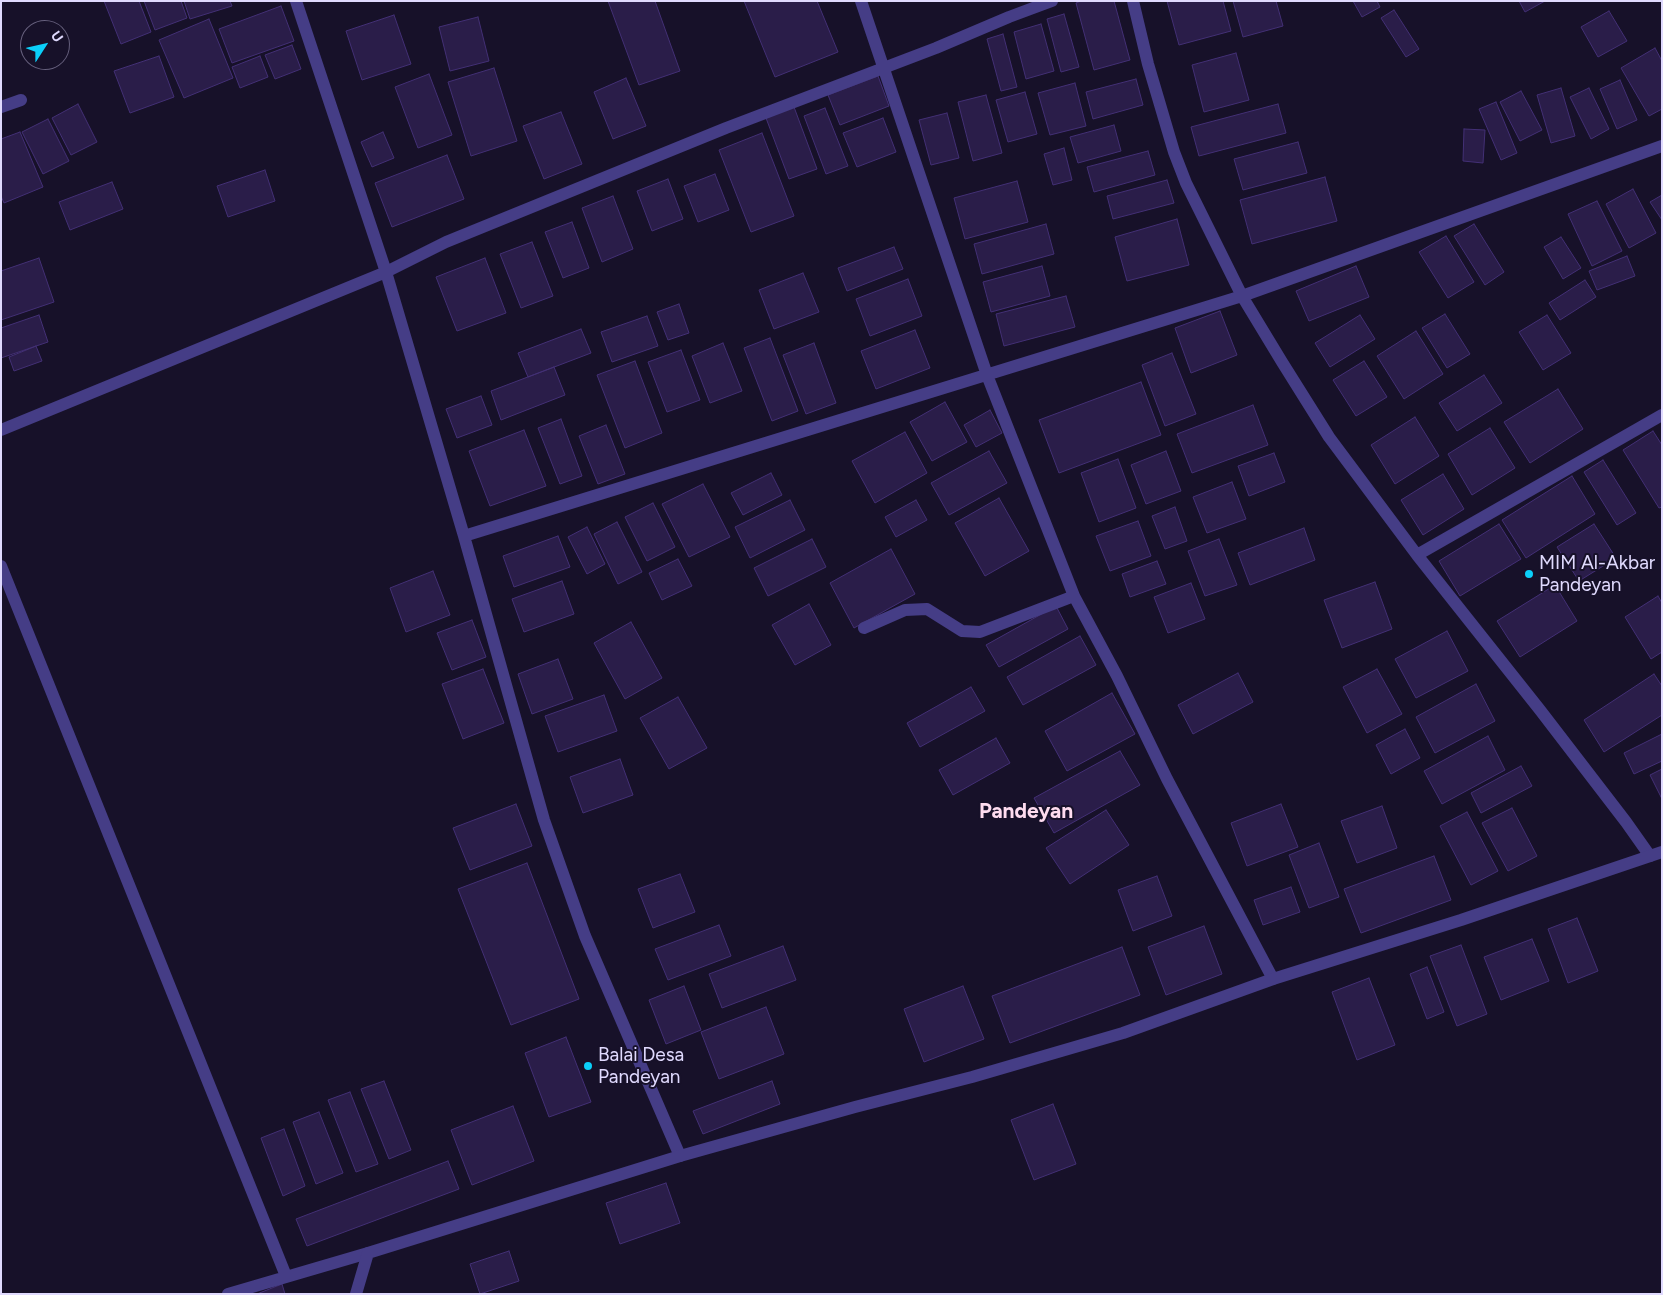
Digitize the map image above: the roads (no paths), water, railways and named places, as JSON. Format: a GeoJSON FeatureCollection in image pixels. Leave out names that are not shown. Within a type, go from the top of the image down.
{"type":"FeatureCollection","features":[{"type":"Feature","properties":{"kind":"street"},"geometry":{"type":"LineString","coordinates":[[296,1],[386,272],[464,536],[541,810],[556,856],[585,936],[680,1156]]}},
{"type":"Feature","properties":{"kind":"street"},"geometry":{"type":"LineString","coordinates":[[861,1],[986,375],[1074,596],[1117,676],[1167,779],[1273,979]]}},
{"type":"Feature","properties":{"kind":"street"},"geometry":{"type":"LineString","coordinates":[[1,430],[386,272],[446,242],[726,128],[936,48],[1052,1]]}},
{"type":"Feature","properties":{"kind":"street"},"geometry":{"type":"LineString","coordinates":[[228,1294],[368,1253],[680,1156],[972,1077],[1123,1033],[1273,979],[1461,920],[1656,854],[1626,822],[1417,555],[1329,437],[1242,296],[1203,220],[1174,152],[1148,64],[1133,1]]}},
{"type":"Feature","properties":{"kind":"street"},"geometry":{"type":"LineString","coordinates":[[1,107],[21,100]]}},
{"type":"Feature","properties":{"kind":"street"},"geometry":{"type":"LineString","coordinates":[[464,536],[1242,296],[1662,146]]}},
{"type":"Feature","properties":{"kind":"street"},"geometry":{"type":"LineString","coordinates":[[1417,555],[1662,415]]}},
{"type":"Feature","properties":{"kind":"street"},"geometry":{"type":"LineString","coordinates":[[1,566],[286,1276]]}},
{"type":"Feature","properties":{"kind":"street"},"geometry":{"type":"LineString","coordinates":[[864,628],[905,610],[927,610],[962,631],[980,632],[1074,596]]}},
{"type":"Feature","properties":{"kind":"street"},"geometry":{"type":"LineString","coordinates":[[356,1294],[368,1253]]}},
{"type":"Feature","properties":{"kind":"place","name":"MIM Al-Akbar Pandeyan"},"geometry":{"type":"Point","coordinates":[1529,574]}},
{"type":"Feature","properties":{"kind":"place","name":"Balai Desa Pandeyan"},"geometry":{"type":"Point","coordinates":[588,1066]}},
{"type":"Feature","properties":{"kind":"district","name":"Pandeyan"},"geometry":{"type":"Point","coordinates":[1026,812]}}]}
